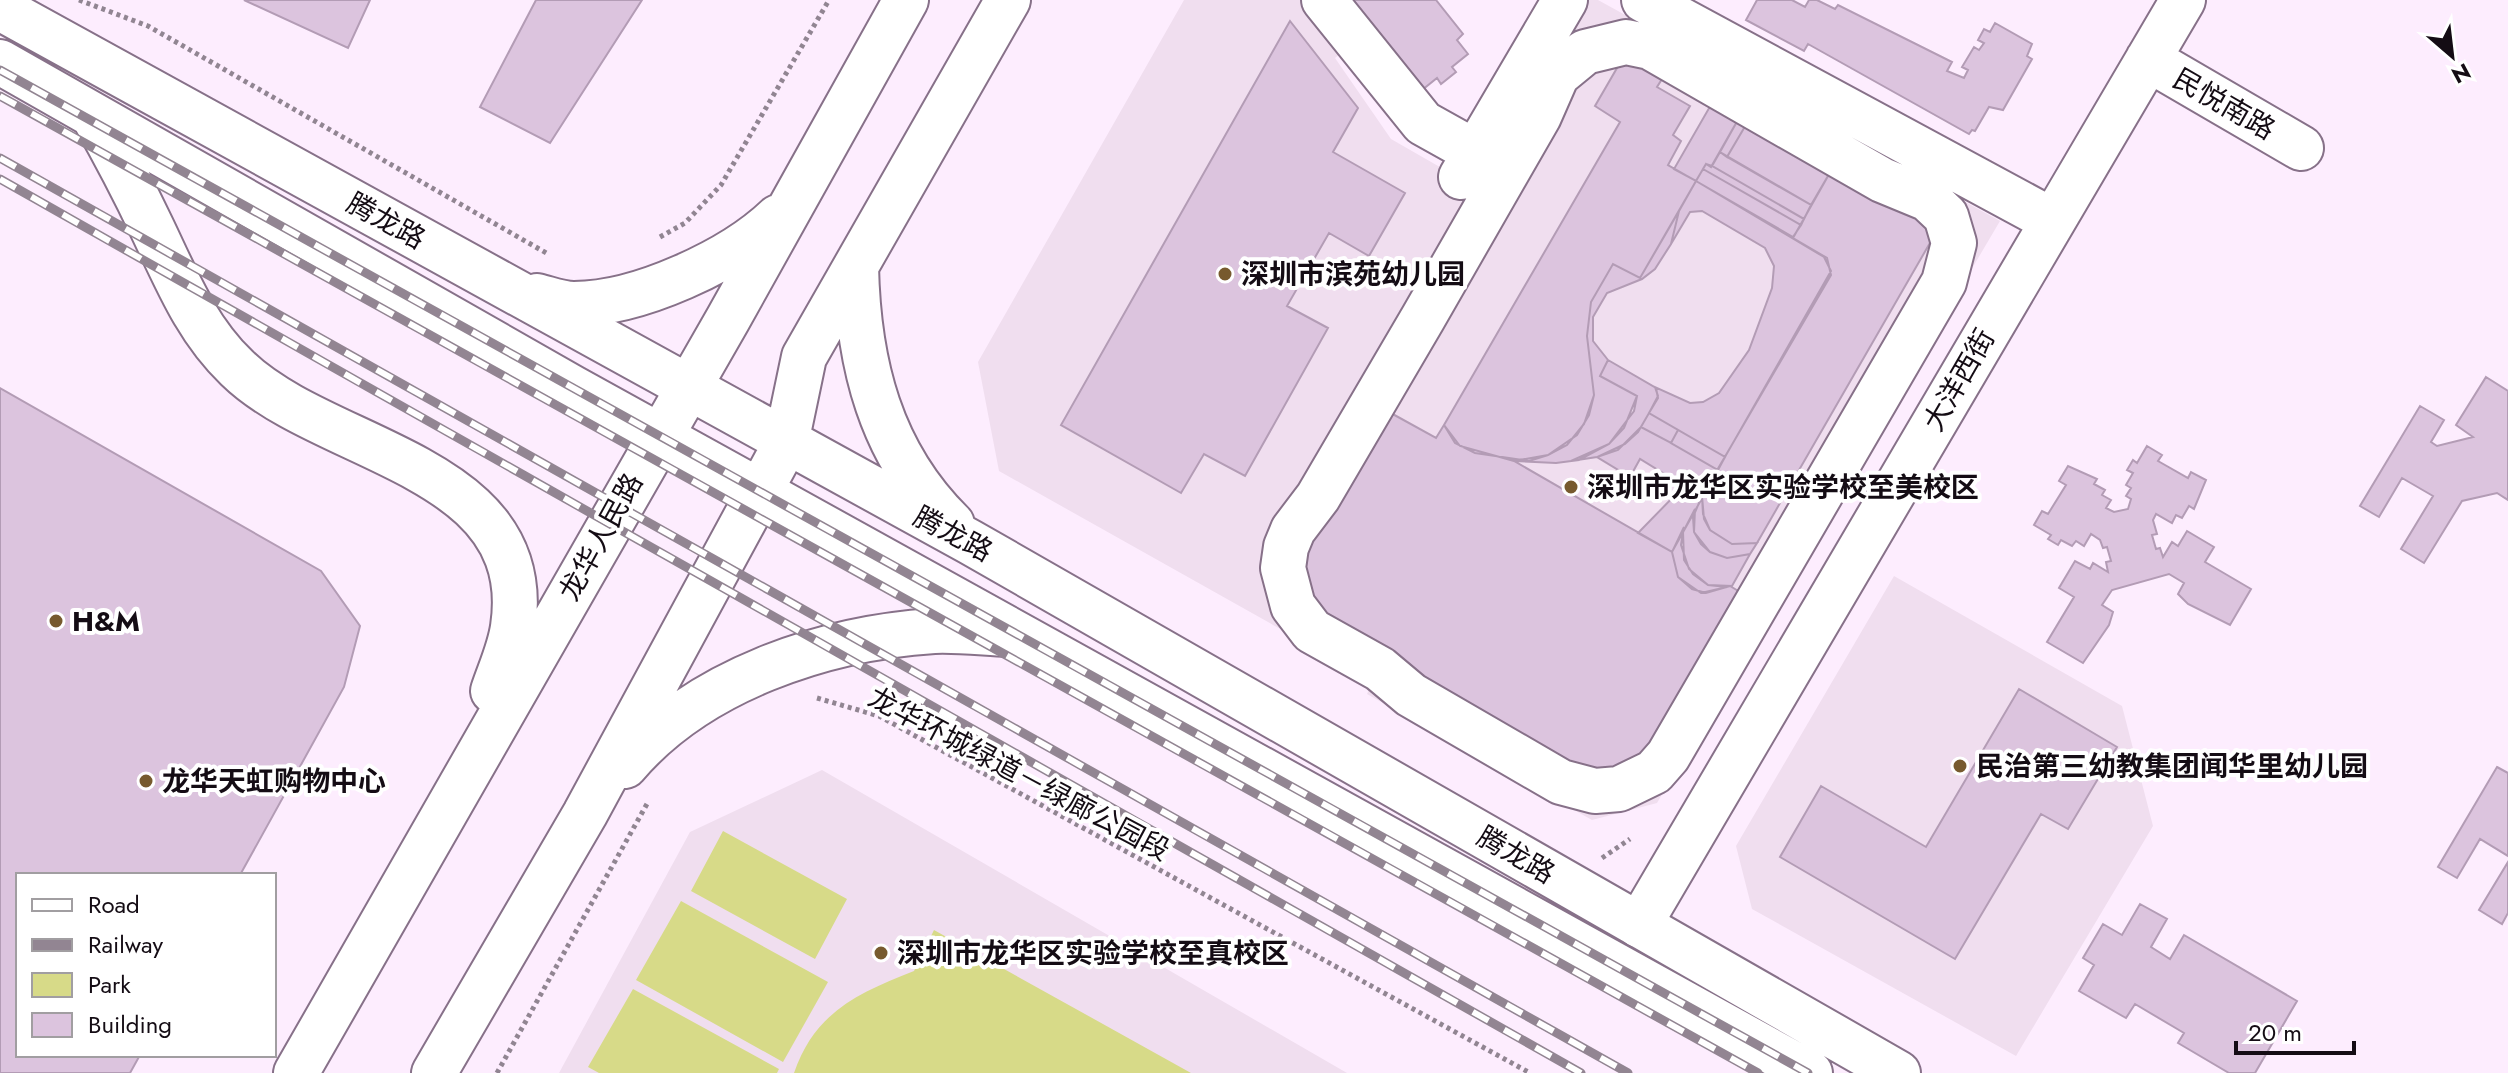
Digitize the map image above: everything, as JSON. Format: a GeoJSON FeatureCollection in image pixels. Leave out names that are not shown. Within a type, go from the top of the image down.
{"type":"FeatureCollection","features":[{"type":"Feature","properties":{"kind":"main road","name":"龙华人民路"},"geometry":{"type":"LineString","coordinates":[[296,1073],[686,387],[728,319],[788,206],[906,0]]}},
{"type":"Feature","properties":{"kind":"main road"},"geometry":{"type":"LineString","coordinates":[[434,1073],[585,814],[760,492],[786,443],[804,357],[1008,0]]}},
{"type":"Feature","properties":{"kind":"main road"},"geometry":{"type":"LineString","coordinates":[[1324,0],[1423,123],[1468,165],[1565,0]]}},
{"type":"Feature","properties":{"kind":"main road"},"geometry":{"type":"LineString","coordinates":[[1644,0],[2053,221]]}},
{"type":"Feature","properties":{"kind":"main road","name":"大洋西街"},"geometry":{"type":"LineString","coordinates":[[1639,925],[2183,0]]}},
{"type":"Feature","properties":{"kind":"main road","name":"腾龙路"},"geometry":{"type":"LineString","coordinates":[[0,8],[970,542],[1898,1073]]}},
{"type":"Feature","properties":{"kind":"main road"},"geometry":{"type":"LineString","coordinates":[[1617,43],[1650,47],[1882,180],[1928,199],[1943,213],[1951,227],[1954,251],[1950,267],[1881,395],[1668,756],[1654,772],[1638,782],[1602,792],[1561,782],[1411,695],[1372,663],[1320,636],[1293,606],[1283,568],[1286,547],[1293,530],[1318,497],[1430,305],[1536,122],[1557,75],[1585,52],[1617,43]]}},
{"type":"Feature","properties":{"kind":"main road","name":"民悦南路"},"geometry":{"type":"LineString","coordinates":[[2148,59],[2301,148]]}},
{"type":"Feature","properties":{"kind":"main road","name":"腾龙路"},"geometry":{"type":"LineString","coordinates":[[0,62],[760,492],[1810,1073]]}},
{"type":"Feature","properties":{"kind":"main road"},"geometry":{"type":"LineString","coordinates":[[92,113],[126,174],[197,322],[217,348],[269,393],[454,489],[471,502],[498,538],[513,583],[512,630],[467,774]]}},
{"type":"Feature","properties":{"kind":"main road"},"geometry":{"type":"LineString","coordinates":[[513,291],[572,304],[618,299],[664,284],[716,258],[768,226],[788,206]]}},
{"type":"Feature","properties":{"kind":"main road"},"geometry":{"type":"LineString","coordinates":[[856,263],[857,320],[864,365],[880,414],[901,457],[929,501],[970,542]]}},
{"type":"Feature","properties":{"kind":"main road"},"geometry":{"type":"LineString","coordinates":[[1950,267],[2006,299]]}},
{"type":"Feature","properties":{"kind":"main road"},"geometry":{"type":"LineString","coordinates":[[585,814],[653,737],[706,698],[747,678],[825,651],[871,641],[934,631],[1017,634]]}},
{"type":"Feature","properties":{"kind":"path"},"geometry":{"type":"LineString","coordinates":[[78,0],[148,26],[551,255]]}},
{"type":"Feature","properties":{"kind":"path"},"geometry":{"type":"LineString","coordinates":[[652,241],[685,223],[721,185],[829,0]]}},
{"type":"Feature","properties":{"kind":"path","name":"龙华环城绿道－绿廊公园段"},"geometry":{"type":"LineString","coordinates":[[808,698],[821,697],[879,716],[1530,1073]]}},
{"type":"Feature","properties":{"kind":"path"},"geometry":{"type":"LineString","coordinates":[[497,1073],[654,791]]}},
{"type":"Feature","properties":{"kind":"shaded area","name":"深圳市龙华区实验学校至美校区"},"geometry":{"type":"Polygon","coordinates":[[[1184,0],[1306,0],[1345,50],[1335,58],[1391,139],[1473,186],[1582,0],[1598,0],[2000,221],[1657,803],[1592,820],[1367,694],[1373,681],[999,471],[978,362],[1184,0]]]}},
{"type":"Feature","properties":{"kind":"shaded area","name":"民治第三幼教集团闻华里幼儿园"},"geometry":{"type":"Polygon","coordinates":[[[1894,576],[2122,706],[2153,826],[2016,1056],[1752,909],[1736,846],[1894,576]]]}},
{"type":"Feature","properties":{"kind":"shaded area","name":"深圳市龙华区实验学校至真校区"},"geometry":{"type":"Polygon","coordinates":[[[822,770],[1347,1073],[559,1073],[690,832],[822,770]]]}},
{"type":"Feature","properties":{"kind":"green space"},"geometry":{"type":"Polygon","coordinates":[[[723,831],[847,899],[815,959],[691,891],[723,831]]]}},
{"type":"Feature","properties":{"kind":"green space"},"geometry":{"type":"Polygon","coordinates":[[[681,901],[828,982],[783,1062],[636,980],[681,901]]]}},
{"type":"Feature","properties":{"kind":"green space"},"geometry":{"type":"Polygon","coordinates":[[[934,930],[1191,1073],[794,1073],[814,1034],[841,1007],[914,971],[934,930]]]}},
{"type":"Feature","properties":{"kind":"green space"},"geometry":{"type":"Polygon","coordinates":[[[633,989],[779,1069],[777,1073],[599,1073],[588,1067],[633,989]]]}},
{"type":"Feature","properties":{"kind":"building"},"geometry":{"type":"Polygon","coordinates":[[[244,0],[370,0],[348,48],[244,0]]]}},
{"type":"Feature","properties":{"kind":"building"},"geometry":{"type":"Polygon","coordinates":[[[536,0],[642,0],[550,143],[480,107],[536,0]]]}},
{"type":"Feature","properties":{"kind":"building"},"geometry":{"type":"Polygon","coordinates":[[[1349,0],[1436,0],[1463,34],[1457,40],[1468,54],[1452,67],[1456,72],[1441,84],[1437,78],[1422,90],[1349,0]]]}},
{"type":"Feature","properties":{"kind":"building"},"geometry":{"type":"Polygon","coordinates":[[[1757,0],[1792,0],[1805,7],[1809,0],[1817,0],[1835,9],[1838,5],[1952,62],[1947,71],[1964,78],[1968,70],[1962,67],[1974,47],[1979,50],[1984,43],[1978,40],[1984,29],[1990,32],[1995,23],[2032,44],[2027,56],[2032,59],[2003,110],[1989,107],[1975,131],[1969,134],[1808,44],[1804,51],[1746,20],[1757,0]]]}},
{"type":"Feature","properties":{"kind":"building"},"geometry":{"type":"Polygon","coordinates":[[[1290,21],[1358,108],[1333,152],[1405,193],[1369,256],[1329,233],[1287,306],[1328,328],[1245,476],[1204,454],[1181,493],[1061,425],[1290,21]]]}},
{"type":"Feature","properties":{"kind":"building"},"geometry":{"type":"Polygon","coordinates":[[[1624,56],[1662,79],[1657,87],[1690,106],[1673,135],[1681,141],[1668,165],[1696,181],[1640,278],[1613,264],[1591,302],[1587,336],[1594,395],[1589,415],[1577,435],[1548,455],[1529,461],[1475,453],[1455,443],[1444,425],[1620,122],[1595,106],[1624,56]]]}},
{"type":"Feature","properties":{"kind":"building"},"geometry":{"type":"Polygon","coordinates":[[[1712,103],[1739,118],[1711,167],[1706,164],[1696,181],[1674,169],[1712,103]]]}},
{"type":"Feature","properties":{"kind":"building"},"geometry":{"type":"Polygon","coordinates":[[[1739,118],[1747,123],[1727,157],[1720,152],[1739,118]]]}},
{"type":"Feature","properties":{"kind":"building"},"geometry":{"type":"Polygon","coordinates":[[[1747,123],[1832,169],[1811,205],[1727,157],[1747,123]]]}},
{"type":"Feature","properties":{"kind":"building"},"geometry":{"type":"Polygon","coordinates":[[[1720,152],[1811,205],[1804,219],[1712,166],[1720,152]]]}},
{"type":"Feature","properties":{"kind":"building"},"geometry":{"type":"Polygon","coordinates":[[[1706,164],[1804,219],[1801,225],[1703,169],[1706,164]]]}},
{"type":"Feature","properties":{"kind":"building"},"geometry":{"type":"Polygon","coordinates":[[[1703,169],[1801,225],[1793,237],[1696,181],[1703,169]]]}},
{"type":"Feature","properties":{"kind":"building"},"geometry":{"type":"Polygon","coordinates":[[[1832,169],[1938,229],[1757,543],[1732,544],[1710,530],[1704,519],[1702,496],[1831,275],[1827,258],[1793,238],[1832,169]]]}},
{"type":"Feature","properties":{"kind":"building"},"geometry":{"type":"Polygon","coordinates":[[[1696,181],[1824,257],[1831,271],[1725,457],[1649,413],[1658,396],[1655,387],[1690,403],[1703,402],[1719,393],[1749,350],[1772,288],[1774,266],[1765,248],[1702,211],[1690,212],[1671,244],[1679,211],[1696,181]]]}},
{"type":"Feature","properties":{"kind":"building"},"geometry":{"type":"Polygon","coordinates":[[[1679,211],[1671,244],[1655,269],[1642,279],[1607,293],[1593,317],[1593,341],[1608,360],[1600,376],[1637,396],[1624,428],[1609,444],[1579,460],[1556,463],[1514,461],[1548,455],[1567,445],[1584,424],[1594,395],[1587,336],[1591,302],[1613,264],[1640,278],[1679,211]]]}},
{"type":"Feature","properties":{"kind":"building"},"geometry":{"type":"Polygon","coordinates":[[[1608,360],[1656,388],[1658,398],[1649,413],[1678,430],[1671,443],[1641,427],[1618,450],[1571,461],[1609,444],[1634,411],[1637,396],[1600,376],[1608,360]]]}},
{"type":"Feature","properties":{"kind":"building"},"geometry":{"type":"Polygon","coordinates":[[[2486,377],[2508,391],[2508,500],[2497,493],[2462,501],[2424,563],[2401,549],[2433,496],[2402,478],[2379,517],[2360,506],[2420,406],[2444,420],[2431,442],[2437,446],[2473,437],[2456,425],[2486,377]]]}},
{"type":"Feature","properties":{"kind":"building","name":"龙华天虹购物中心"},"geometry":{"type":"Polygon","coordinates":[[[0,388],[321,571],[360,626],[344,687],[241,873],[16,873],[16,1057],[139,1057],[130,1073],[0,1073],[0,388]]]}},
{"type":"Feature","properties":{"kind":"building"},"geometry":{"type":"Polygon","coordinates":[[[1389,412],[1436,438],[1444,425],[1460,446],[1514,461],[1672,552],[1678,577],[1692,589],[1706,593],[1730,586],[1745,595],[1630,787],[1597,788],[1274,583],[1389,412]]]}},
{"type":"Feature","properties":{"kind":"building"},"geometry":{"type":"Polygon","coordinates":[[[1649,413],[1725,457],[1672,552],[1638,533],[1681,489],[1679,483],[1640,459],[1630,477],[1597,457],[1625,444],[1638,432],[1649,413]]]}},
{"type":"Feature","properties":{"kind":"building"},"geometry":{"type":"Polygon","coordinates":[[[1678,430],[1725,457],[1718,470],[1671,443],[1678,430]]]}},
{"type":"Feature","properties":{"kind":"building"},"geometry":{"type":"Polygon","coordinates":[[[2147,446],[2162,455],[2158,461],[2188,478],[2191,472],[2206,480],[2194,509],[2189,506],[2182,518],[2176,515],[2172,523],[2156,514],[2153,520],[2157,534],[2152,535],[2156,549],[2160,548],[2163,557],[2172,542],[2178,546],[2187,531],[2214,547],[2205,562],[2251,589],[2230,625],[2188,604],[2178,594],[2184,583],[2169,574],[2112,590],[2102,605],[2113,612],[2109,625],[2083,663],[2047,642],[2074,597],[2059,588],[2075,561],[2090,569],[2093,563],[2108,572],[2106,562],[2111,561],[2107,547],[2103,548],[2100,540],[2091,534],[2084,546],[2076,541],[2072,546],[2061,540],[2058,545],[2048,539],[2051,535],[2034,525],[2042,511],[2048,514],[2066,485],[2059,481],[2068,466],[2097,479],[2094,484],[2105,490],[2102,495],[2111,500],[2106,508],[2114,512],[2128,509],[2131,499],[2126,496],[2131,488],[2126,485],[2133,473],[2127,470],[2133,460],[2137,463],[2147,446]]]}},
{"type":"Feature","properties":{"kind":"building"},"geometry":{"type":"Polygon","coordinates":[[[1702,496],[1703,514],[1710,530],[1732,544],[1757,543],[1750,554],[1727,558],[1710,552],[1701,544],[1694,532],[1693,517],[1702,496]]]}},
{"type":"Feature","properties":{"kind":"building"},"geometry":{"type":"Polygon","coordinates":[[[1695,509],[1694,532],[1710,552],[1727,558],[1750,554],[1732,586],[1708,585],[1693,574],[1684,560],[1683,532],[1695,509]]]}},
{"type":"Feature","properties":{"kind":"building"},"geometry":{"type":"Polygon","coordinates":[[[1684,527],[1681,545],[1689,569],[1708,585],[1727,587],[1701,593],[1678,577],[1672,552],[1684,527]]]}},
{"type":"Feature","properties":{"kind":"building"},"geometry":{"type":"Polygon","coordinates":[[[2019,689],[2117,747],[2068,829],[2041,814],[1955,959],[1780,857],[1821,786],[1926,847],[2019,689]]]}},
{"type":"Feature","properties":{"kind":"building"},"geometry":{"type":"Polygon","coordinates":[[[2497,767],[2508,773],[2508,856],[2480,839],[2457,878],[2438,867],[2497,767]]]}},
{"type":"Feature","properties":{"kind":"building"},"geometry":{"type":"Polygon","coordinates":[[[2508,862],[2508,913],[2502,924],[2479,910],[2508,862]]]}},
{"type":"Feature","properties":{"kind":"building"},"geometry":{"type":"Polygon","coordinates":[[[2140,904],[2167,919],[2151,947],[2170,959],[2184,935],[2297,1001],[2255,1073],[2229,1073],[2178,1043],[2184,1033],[2135,1004],[2126,1018],[2079,991],[2094,965],[2083,958],[2103,924],[2122,935],[2140,904]]]}},
{"type":"Feature","properties":{"kind":"railway"},"geometry":{"type":"LineString","coordinates":[[0,70],[1808,1073]]}},
{"type":"Feature","properties":{"kind":"railway"},"geometry":{"type":"LineString","coordinates":[[0,96],[1758,1073]]}},
{"type":"Feature","properties":{"kind":"railway"},"geometry":{"type":"LineString","coordinates":[[0,158],[1628,1073]]}},
{"type":"Feature","properties":{"kind":"railway"},"geometry":{"type":"LineString","coordinates":[[0,179],[1581,1073]]}},
{"type":"Feature","properties":{"kind":"place","name":"深圳市滨苑幼儿园"},"geometry":{"type":"Point","coordinates":[1225,274]}},
{"type":"Feature","properties":{"kind":"place","name":"深圳市龙华区实验学校至美校区"},"geometry":{"type":"Point","coordinates":[1571,487]}},
{"type":"Feature","properties":{"kind":"place","name":"H&M"},"geometry":{"type":"Point","coordinates":[56,621]}},
{"type":"Feature","properties":{"kind":"place","name":"民治第三幼教集团闻华里幼儿园"},"geometry":{"type":"Point","coordinates":[1960,766]}},
{"type":"Feature","properties":{"kind":"place","name":"龙华天虹购物中心"},"geometry":{"type":"Point","coordinates":[146,781]}},
{"type":"Feature","properties":{"kind":"place","name":"深圳市龙华区实验学校至真校区"},"geometry":{"type":"Point","coordinates":[881,953]}}]}
